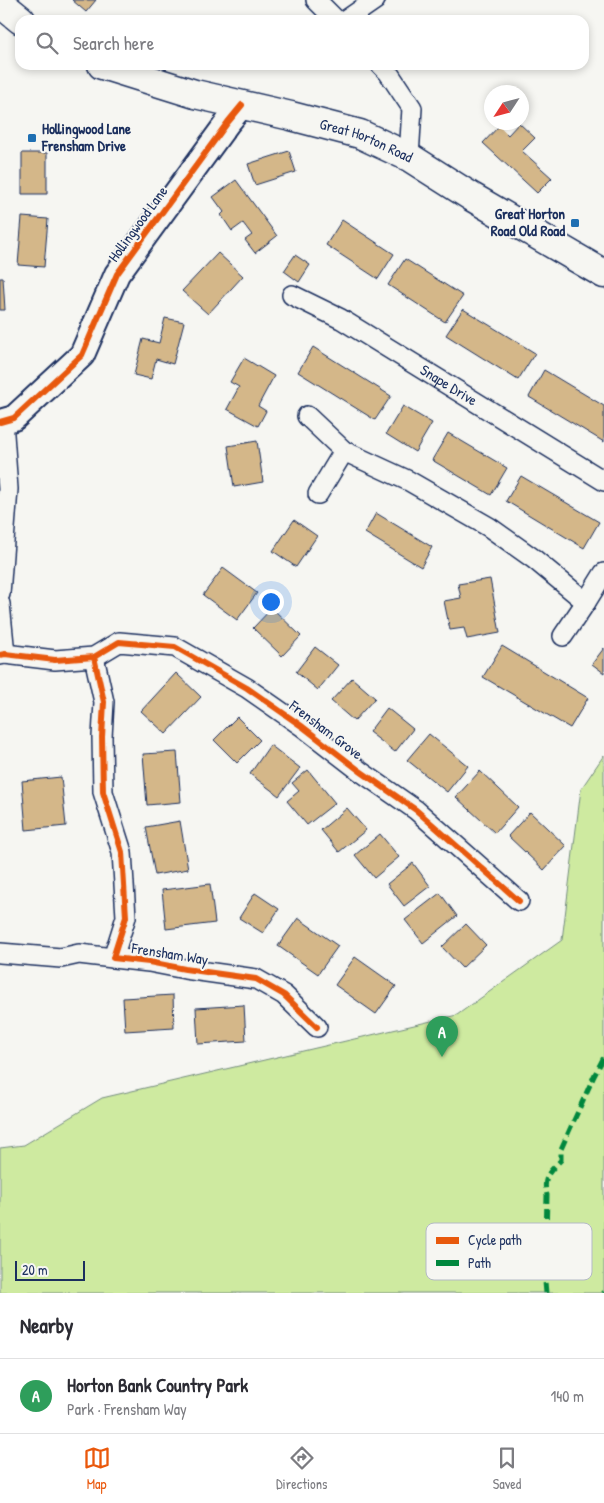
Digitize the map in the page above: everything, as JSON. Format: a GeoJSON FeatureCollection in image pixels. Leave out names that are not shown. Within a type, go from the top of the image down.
{"type":"FeatureCollection","features":[{"type":"Feature","properties":{"kind":"main road"},"geometry":{"type":"LineString","coordinates":[[0,3],[16,15]]}},
{"type":"Feature","properties":{"kind":"main road","name":"Great Horton Road"},"geometry":{"type":"LineString","coordinates":[[118,70],[195,94],[360,134],[409,157],[472,197],[604,274]]}},
{"type":"Feature","properties":{"kind":"street"},"geometry":{"type":"LineString","coordinates":[[316,0],[331,15]]}},
{"type":"Feature","properties":{"kind":"street"},"geometry":{"type":"LineString","coordinates":[[353,15],[375,0]]}},
{"type":"Feature","properties":{"kind":"street"},"geometry":{"type":"LineString","coordinates":[[386,70],[412,108],[409,157]]}},
{"type":"Feature","properties":{"kind":"street","name":"Hollingwood Lane"},"geometry":{"type":"LineString","coordinates":[[1,421],[14,418],[82,355],[117,274],[242,105]]}},
{"type":"Feature","properties":{"kind":"street","name":"Snape Drive"},"geometry":{"type":"LineString","coordinates":[[292,295],[341,319],[604,481]]}},
{"type":"Feature","properties":{"kind":"street"},"geometry":{"type":"LineString","coordinates":[[308,416],[344,451],[409,481],[489,527],[534,559],[586,602]]}},
{"type":"Feature","properties":{"kind":"street"},"geometry":{"type":"LineString","coordinates":[[0,594],[8,489],[1,421]]}},
{"type":"Feature","properties":{"kind":"street"},"geometry":{"type":"LineString","coordinates":[[318,494],[344,451]]}},
{"type":"Feature","properties":{"kind":"street"},"geometry":{"type":"LineString","coordinates":[[564,636],[604,573]]}},
{"type":"Feature","properties":{"kind":"street"},"geometry":{"type":"LineString","coordinates":[[0,604],[2,655]]}},
{"type":"Feature","properties":{"kind":"street","name":"Frensham Grove"},"geometry":{"type":"LineString","coordinates":[[2,655],[55,660],[94,658],[119,642],[175,647],[247,688],[416,810],[519,901]]}},
{"type":"Feature","properties":{"kind":"street","name":"Frensham Way"},"geometry":{"type":"LineString","coordinates":[[94,658],[104,702],[102,737],[103,792],[122,852],[126,917],[113,958],[256,979],[284,995],[317,1026]]}},
{"type":"Feature","properties":{"kind":"street"},"geometry":{"type":"LineString","coordinates":[[0,952],[61,958],[79,954],[113,958]]}},
{"type":"Feature","properties":{"kind":"green space"},"geometry":{"type":"Polygon","coordinates":[[[604,755],[604,1293],[0,1293],[0,1148],[24,1145],[102,1098],[457,1015],[562,940],[581,789],[604,755]]]}},
{"type":"Feature","properties":{"kind":"building"},"geometry":{"type":"Polygon","coordinates":[[[72,0],[96,0],[86,12],[72,0]]]}},
{"type":"Feature","properties":{"kind":"building"},"geometry":{"type":"Polygon","coordinates":[[[495,130],[503,130],[508,135],[513,130],[526,130],[535,138],[522,151],[552,178],[537,193],[483,143],[495,130]]]}},
{"type":"Feature","properties":{"kind":"building"},"geometry":{"type":"Polygon","coordinates":[[[289,151],[296,172],[255,185],[248,164],[289,151]]]}},
{"type":"Feature","properties":{"kind":"building"},"geometry":{"type":"Polygon","coordinates":[[[22,153],[47,153],[47,194],[22,194],[22,153]]]}},
{"type":"Feature","properties":{"kind":"building"},"geometry":{"type":"Polygon","coordinates":[[[236,180],[277,236],[255,253],[245,240],[252,235],[243,223],[232,231],[221,215],[224,212],[213,197],[236,180]]]}},
{"type":"Feature","properties":{"kind":"building"},"geometry":{"type":"Polygon","coordinates":[[[22,217],[48,219],[44,267],[18,265],[22,217]]]}},
{"type":"Feature","properties":{"kind":"building"},"geometry":{"type":"Polygon","coordinates":[[[342,220],[394,254],[378,279],[326,245],[342,220]]]}},
{"type":"Feature","properties":{"kind":"building"},"geometry":{"type":"Polygon","coordinates":[[[218,253],[243,276],[208,314],[182,291],[218,253]]]}},
{"type":"Feature","properties":{"kind":"building"},"geometry":{"type":"Polygon","coordinates":[[[295,255],[310,265],[299,282],[284,271],[295,255]]]}},
{"type":"Feature","properties":{"kind":"building"},"geometry":{"type":"Polygon","coordinates":[[[405,259],[463,296],[445,322],[388,285],[405,259]]]}},
{"type":"Feature","properties":{"kind":"building"},"geometry":{"type":"Polygon","coordinates":[[[0,278],[3,278],[5,310],[0,310],[0,278]]]}},
{"type":"Feature","properties":{"kind":"building"},"geometry":{"type":"Polygon","coordinates":[[[463,309],[535,353],[518,380],[446,335],[463,309]]]}},
{"type":"Feature","properties":{"kind":"building"},"geometry":{"type":"Polygon","coordinates":[[[165,318],[184,322],[173,364],[156,359],[151,379],[134,375],[143,339],[159,343],[165,318]]]}},
{"type":"Feature","properties":{"kind":"building"},"geometry":{"type":"Polygon","coordinates":[[[313,347],[391,396],[375,420],[298,372],[313,347]]]}},
{"type":"Feature","properties":{"kind":"building"},"geometry":{"type":"Polygon","coordinates":[[[244,358],[274,376],[258,406],[266,411],[258,426],[227,409],[239,387],[230,382],[244,358]]]}},
{"type":"Feature","properties":{"kind":"building"},"geometry":{"type":"Polygon","coordinates":[[[544,370],[604,406],[604,442],[529,397],[544,370]]]}},
{"type":"Feature","properties":{"kind":"building"},"geometry":{"type":"Polygon","coordinates":[[[403,406],[432,423],[415,452],[386,434],[403,406]]]}},
{"type":"Feature","properties":{"kind":"building"},"geometry":{"type":"Polygon","coordinates":[[[448,433],[507,468],[491,495],[432,460],[448,433]]]}},
{"type":"Feature","properties":{"kind":"building"},"geometry":{"type":"Polygon","coordinates":[[[257,441],[263,482],[234,487],[228,446],[257,441]]]}},
{"type":"Feature","properties":{"kind":"building"},"geometry":{"type":"Polygon","coordinates":[[[521,476],[599,522],[584,548],[506,501],[521,476]]]}},
{"type":"Feature","properties":{"kind":"building"},"geometry":{"type":"Polygon","coordinates":[[[376,513],[432,547],[421,567],[365,533],[376,513]]]}},
{"type":"Feature","properties":{"kind":"building"},"geometry":{"type":"Polygon","coordinates":[[[294,520],[317,536],[296,567],[273,551],[294,520]]]}},
{"type":"Feature","properties":{"kind":"building"},"geometry":{"type":"Polygon","coordinates":[[[223,568],[257,593],[237,620],[203,595],[223,568]]]}},
{"type":"Feature","properties":{"kind":"building"},"geometry":{"type":"Polygon","coordinates":[[[490,579],[500,633],[467,639],[464,628],[450,630],[444,601],[461,598],[458,584],[490,579]]]}},
{"type":"Feature","properties":{"kind":"building"},"geometry":{"type":"Polygon","coordinates":[[[272,608],[301,636],[282,656],[253,628],[272,608]]]}},
{"type":"Feature","properties":{"kind":"building"},"geometry":{"type":"Polygon","coordinates":[[[502,646],[588,698],[570,728],[483,677],[502,646]]]}},
{"type":"Feature","properties":{"kind":"building"},"geometry":{"type":"Polygon","coordinates":[[[315,647],[338,665],[318,690],[296,672],[315,647]]]}},
{"type":"Feature","properties":{"kind":"building"},"geometry":{"type":"Polygon","coordinates":[[[604,648],[604,673],[592,664],[604,648]]]}},
{"type":"Feature","properties":{"kind":"building"},"geometry":{"type":"Polygon","coordinates":[[[176,673],[201,697],[166,734],[141,711],[176,673]]]}},
{"type":"Feature","properties":{"kind":"building"},"geometry":{"type":"Polygon","coordinates":[[[352,678],[375,698],[354,721],[331,701],[352,678]]]}},
{"type":"Feature","properties":{"kind":"building"},"geometry":{"type":"Polygon","coordinates":[[[387,708],[413,729],[395,752],[369,732],[387,708]]]}},
{"type":"Feature","properties":{"kind":"building"},"geometry":{"type":"Polygon","coordinates":[[[237,717],[260,740],[237,763],[214,740],[237,717]]]}},
{"type":"Feature","properties":{"kind":"building"},"geometry":{"type":"Polygon","coordinates":[[[429,734],[468,766],[447,792],[407,760],[429,734]]]}},
{"type":"Feature","properties":{"kind":"building"},"geometry":{"type":"Polygon","coordinates":[[[270,745],[300,768],[279,796],[250,774],[270,745]]]}},
{"type":"Feature","properties":{"kind":"building"},"geometry":{"type":"Polygon","coordinates":[[[177,752],[181,802],[147,805],[143,754],[177,752]]]}},
{"type":"Feature","properties":{"kind":"building"},"geometry":{"type":"Polygon","coordinates":[[[308,770],[335,803],[307,825],[287,801],[299,791],[292,783],[308,770]]]}},
{"type":"Feature","properties":{"kind":"building"},"geometry":{"type":"Polygon","coordinates":[[[480,771],[518,807],[495,833],[456,797],[480,771]]]}},
{"type":"Feature","properties":{"kind":"building"},"geometry":{"type":"Polygon","coordinates":[[[61,777],[66,826],[26,830],[22,781],[61,777]]]}},
{"type":"Feature","properties":{"kind":"building"},"geometry":{"type":"Polygon","coordinates":[[[347,808],[366,830],[339,852],[321,830],[347,808]]]}},
{"type":"Feature","properties":{"kind":"building"},"geometry":{"type":"Polygon","coordinates":[[[530,812],[566,846],[544,870],[508,836],[530,812]]]}},
{"type":"Feature","properties":{"kind":"building"},"geometry":{"type":"Polygon","coordinates":[[[180,821],[188,869],[155,875],[146,827],[180,821]]]}},
{"type":"Feature","properties":{"kind":"building"},"geometry":{"type":"Polygon","coordinates":[[[380,834],[399,857],[374,878],[355,855],[380,834]]]}},
{"type":"Feature","properties":{"kind":"building"},"geometry":{"type":"Polygon","coordinates":[[[413,863],[430,886],[404,906],[387,884],[413,863]]]}},
{"type":"Feature","properties":{"kind":"building"},"geometry":{"type":"Polygon","coordinates":[[[210,884],[215,923],[166,929],[162,890],[210,884]]]}},
{"type":"Feature","properties":{"kind":"building"},"geometry":{"type":"Polygon","coordinates":[[[255,893],[279,909],[263,933],[239,918],[255,893]]]}},
{"type":"Feature","properties":{"kind":"building"},"geometry":{"type":"Polygon","coordinates":[[[440,893],[457,916],[423,943],[405,920],[440,893]]]}},
{"type":"Feature","properties":{"kind":"building"},"geometry":{"type":"Polygon","coordinates":[[[298,918],[338,946],[318,974],[278,946],[298,918]]]}},
{"type":"Feature","properties":{"kind":"building"},"geometry":{"type":"Polygon","coordinates":[[[466,924],[486,945],[462,968],[442,947],[466,924]]]}},
{"type":"Feature","properties":{"kind":"building"},"geometry":{"type":"Polygon","coordinates":[[[355,957],[396,986],[376,1014],[335,985],[355,957]]]}},
{"type":"Feature","properties":{"kind":"building"},"geometry":{"type":"Polygon","coordinates":[[[173,995],[174,1028],[125,1031],[123,998],[173,995]]]}},
{"type":"Feature","properties":{"kind":"building"},"geometry":{"type":"Polygon","coordinates":[[[244,1005],[246,1041],[198,1044],[196,1008],[244,1005]]]}},
{"type":"Feature","properties":{"kind":"marked path"},"geometry":{"type":"LineString","coordinates":[[546,1223],[546,1180],[550,1172],[561,1160],[561,1149],[604,1057]]}},
{"type":"Feature","properties":{"kind":"marked path"},"geometry":{"type":"LineString","coordinates":[[545,1280],[546,1293]]}},
{"type":"Feature","properties":{"kind":"cycle path"},"geometry":{"type":"LineString","coordinates":[[0,422],[14,418],[82,355],[117,274],[242,105]]}},
{"type":"Feature","properties":{"kind":"cycle path"},"geometry":{"type":"LineString","coordinates":[[0,655],[55,660],[94,657],[119,642],[175,647],[247,688],[416,810],[519,901]]}},
{"type":"Feature","properties":{"kind":"cycle path"},"geometry":{"type":"LineString","coordinates":[[94,657],[104,702],[102,737],[103,792],[122,852],[126,917],[113,958],[256,979],[284,995],[317,1027]]}},
{"type":"Feature","properties":{"kind":"place","name":"Hollingwood Lane Frensham Drive"},"geometry":{"type":"Point","coordinates":[32,138]}},
{"type":"Feature","properties":{"kind":"place","name":"Great Horton Road Old Road"},"geometry":{"type":"Point","coordinates":[575,223]}},
{"type":"Feature","properties":{"kind":"place","name":"Horton Bank Country Park"},"geometry":{"type":"Point","coordinates":[442,1057]}}]}
